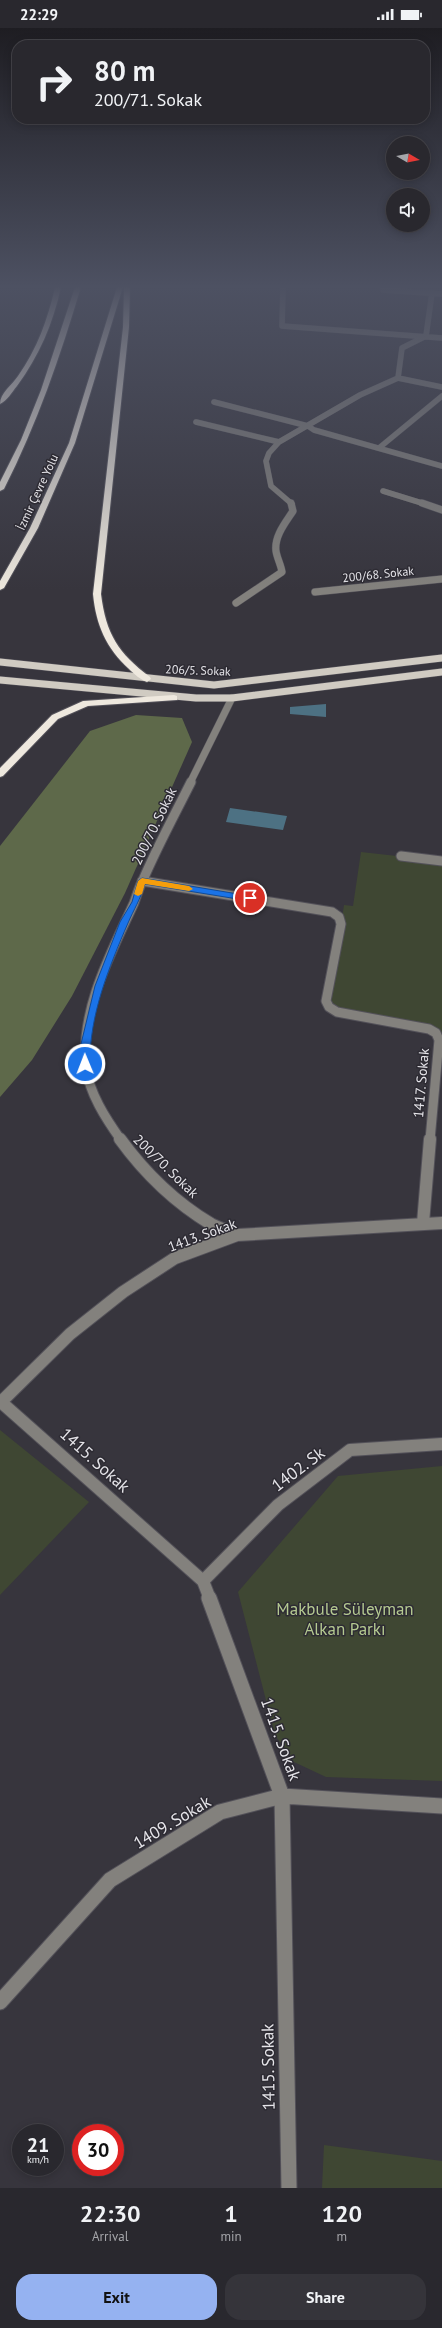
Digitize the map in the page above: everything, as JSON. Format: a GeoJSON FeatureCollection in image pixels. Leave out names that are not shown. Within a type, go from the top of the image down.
{"type":"FeatureCollection","features":[{"type":"Feature","properties":{"kind":"highway"},"geometry":{"type":"LineString","coordinates":[[0,402],[14,388]]}},
{"type":"Feature","properties":{"kind":"highway"},"geometry":{"type":"LineString","coordinates":[[0,489],[22,450],[47,388]]}},
{"type":"Feature","properties":{"kind":"highway","name":"İzmir Çevre Yolu"},"geometry":{"type":"LineString","coordinates":[[0,588],[34,528],[72,443],[89,388]]}},
{"type":"Feature","properties":{"kind":"highway"},"geometry":{"type":"LineString","coordinates":[[119,388],[97,594],[98,614],[104,634],[128,665],[147,679]]}},
{"type":"Feature","properties":{"kind":"highway"},"geometry":{"type":"LineString","coordinates":[[0,774],[55,717],[86,703],[174,698]]}},
{"type":"Feature","properties":{"kind":"main road","name":"206/5. Sokak"},"geometry":{"type":"LineString","coordinates":[[0,662],[196,684],[231,684],[442,658]]}},
{"type":"Feature","properties":{"kind":"main road","name":"206/5. Sokak"},"geometry":{"type":"LineString","coordinates":[[0,680],[174,698],[232,698],[442,672]]}},
{"type":"Feature","properties":{"kind":"street"},"geometry":{"type":"LineString","coordinates":[[236,603],[282,572],[282,564],[275,549],[281,530],[293,511],[291,502],[271,486],[266,461],[269,453],[279,442],[360,395],[376,388]]}},
{"type":"Feature","properties":{"kind":"street"},"geometry":{"type":"LineString","coordinates":[[379,448],[442,396]]}},
{"type":"Feature","properties":{"kind":"street"},"geometry":{"type":"LineString","coordinates":[[214,402],[308,426],[314,430],[442,466]]}},
{"type":"Feature","properties":{"kind":"street"},"geometry":{"type":"LineString","coordinates":[[196,422],[279,442]]}},
{"type":"Feature","properties":{"kind":"street"},"geometry":{"type":"LineString","coordinates":[[383,491],[442,510]]}},
{"type":"Feature","properties":{"kind":"street","name":"200/68. Sokak"},"geometry":{"type":"LineString","coordinates":[[315,592],[442,579]]}},
{"type":"Feature","properties":{"kind":"street","name":"200/70. Sokak"},"geometry":{"type":"LineString","coordinates":[[232,698],[142,881],[136,902],[124,922],[94,1002],[85,1044],[85,1064],[90,1087],[106,1120],[127,1149],[167,1190],[195,1213],[213,1224],[237,1235]]}},
{"type":"Feature","properties":{"kind":"street"},"geometry":{"type":"LineString","coordinates":[[401,856],[442,861]]}},
{"type":"Feature","properties":{"kind":"street","name":"1417. Sokak"},"geometry":{"type":"LineString","coordinates":[[142,881],[328,910],[336,914],[341,924],[326,1000],[329,1007],[337,1012],[429,1029],[436,1033],[439,1038],[422,1223]]}},
{"type":"Feature","properties":{"kind":"street","name":"1413. Sokak"},"geometry":{"type":"LineString","coordinates":[[0,1402],[70,1334],[123,1292],[175,1258],[237,1235],[442,1223]]}},
{"type":"Feature","properties":{"kind":"street","name":"1415. Sokak"},"geometry":{"type":"LineString","coordinates":[[0,1402],[203,1581],[282,1796],[289,2188]]}},
{"type":"Feature","properties":{"kind":"street","name":"1402. Sk"},"geometry":{"type":"LineString","coordinates":[[203,1581],[278,1505],[350,1450],[442,1444]]}},
{"type":"Feature","properties":{"kind":"street","name":"1409. Sokak"},"geometry":{"type":"LineString","coordinates":[[0,2002],[110,1880],[220,1812],[282,1796],[442,1806]]}},
{"type":"Feature","properties":{"kind":"green space"},"geometry":{"type":"Polygon","coordinates":[[[136,715],[182,718],[192,742],[125,893],[72,996],[32,1060],[0,1097],[0,846],[90,731],[136,715]]]}},
{"type":"Feature","properties":{"kind":"green space"},"geometry":{"type":"Polygon","coordinates":[[[361,852],[442,861],[442,1041],[438,1035],[329,1007],[344,905],[353,906],[361,852]]]}},
{"type":"Feature","properties":{"kind":"green space"},"geometry":{"type":"Polygon","coordinates":[[[0,1430],[89,1502],[0,1595],[0,1430]]]}},
{"type":"Feature","properties":{"kind":"green space","name":"Makbule Süleyman Alkan Parkı"},"geometry":{"type":"Polygon","coordinates":[[[442,1466],[442,1781],[326,1777],[294,1762],[275,1735],[238,1592],[338,1476],[442,1466]]]}},
{"type":"Feature","properties":{"kind":"green space"},"geometry":{"type":"Polygon","coordinates":[[[324,2145],[442,2161],[442,2188],[322,2188],[324,2145]]]}},
{"type":"Feature","properties":{"kind":"water"},"geometry":{"type":"Polygon","coordinates":[[[326,704],[326,717],[290,714],[290,707],[326,704]]]}},
{"type":"Feature","properties":{"kind":"water"},"geometry":{"type":"Polygon","coordinates":[[[230,808],[287,816],[283,830],[226,822],[230,808]]]}},
{"type":"Feature","properties":{"kind":"slow traffic"},"geometry":{"type":"LineString","coordinates":[[138,894],[142,881],[189,889]]}},
{"type":"Feature","properties":{"kind":"route"},"geometry":{"type":"LineString","coordinates":[[85,1064],[85,1044],[94,1002],[124,922],[136,902],[142,881],[250,898]]}}]}
